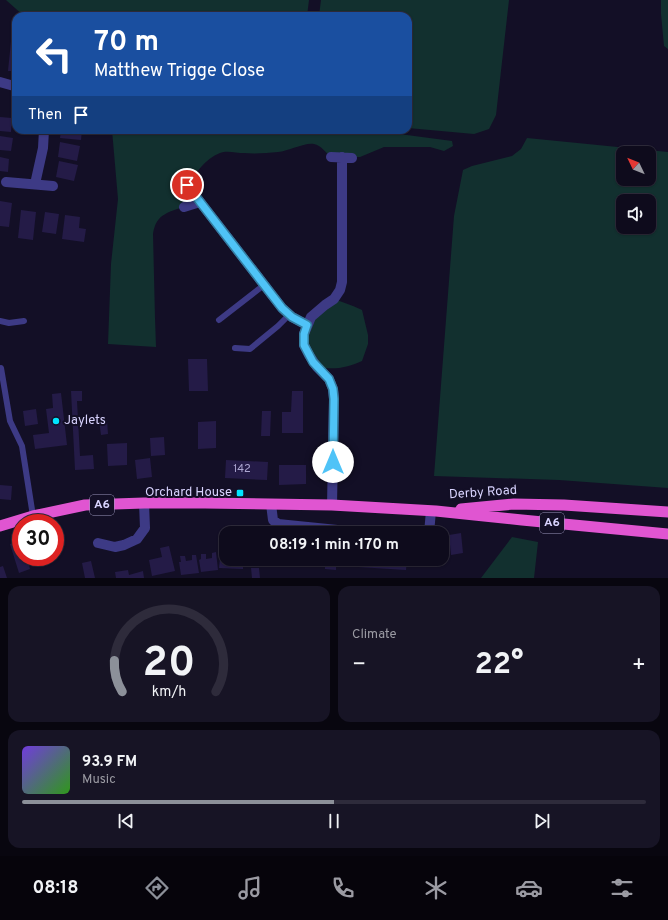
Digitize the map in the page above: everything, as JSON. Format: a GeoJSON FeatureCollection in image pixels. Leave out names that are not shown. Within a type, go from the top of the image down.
{"type":"FeatureCollection","features":[{"type":"Feature","properties":{"kind":"highway","name":"A6"},"geometry":{"type":"LineString","coordinates":[[42,514],[85,505],[144,503],[332,505],[434,511]]}},
{"type":"Feature","properties":{"kind":"highway","name":"Derby Road"},"geometry":{"type":"LineString","coordinates":[[434,511],[514,504],[564,505],[668,512]]}},
{"type":"Feature","properties":{"kind":"highway","name":"Derby Road"},"geometry":{"type":"LineString","coordinates":[[434,511],[668,534]]}},
{"type":"Feature","properties":{"kind":"highway","name":"A6"},"geometry":{"type":"LineString","coordinates":[[0,526],[12,522]]}},
{"type":"Feature","properties":{"kind":"street"},"geometry":{"type":"LineString","coordinates":[[0,82],[12,86]]}},
{"type":"Feature","properties":{"kind":"street"},"geometry":{"type":"LineString","coordinates":[[35,184],[43,148],[44,134]]}},
{"type":"Feature","properties":{"kind":"street"},"geometry":{"type":"LineString","coordinates":[[331,157],[347,157],[342,282],[340,290],[334,299],[311,317],[304,334],[304,345],[313,362],[329,379],[333,389],[332,505]]}},
{"type":"Feature","properties":{"kind":"street"},"geometry":{"type":"LineString","coordinates":[[6,182],[53,186]]}},
{"type":"Feature","properties":{"kind":"street"},"geometry":{"type":"LineString","coordinates":[[187,185],[282,308],[292,317],[307,325]]}},
{"type":"Feature","properties":{"kind":"street"},"geometry":{"type":"LineString","coordinates":[[184,207],[200,202]]}},
{"type":"Feature","properties":{"kind":"street"},"geometry":{"type":"LineString","coordinates":[[98,543],[112,551],[137,539],[145,528],[144,503]]}},
{"type":"Feature","properties":{"kind":"street"},"geometry":{"type":"LineString","coordinates":[[271,504],[273,520],[278,524],[298,526]]}},
{"type":"Feature","properties":{"kind":"street"},"geometry":{"type":"LineString","coordinates":[[431,526],[434,511]]}},
{"type":"Feature","properties":{"kind":"lane"},"geometry":{"type":"LineString","coordinates":[[219,320],[264,285]]}},
{"type":"Feature","properties":{"kind":"lane"},"geometry":{"type":"LineString","coordinates":[[235,348],[250,349],[290,315]]}},
{"type":"Feature","properties":{"kind":"lane"},"geometry":{"type":"LineString","coordinates":[[0,321],[9,323],[24,321]]}},
{"type":"Feature","properties":{"kind":"lane"},"geometry":{"type":"LineString","coordinates":[[1,368],[10,421],[22,446],[33,514]]}},
{"type":"Feature","properties":{"kind":"green space"},"geometry":{"type":"Polygon","coordinates":[[[6,0],[309,0],[308,12],[20,12],[6,0]]]}},
{"type":"Feature","properties":{"kind":"green space"},"geometry":{"type":"Polygon","coordinates":[[[321,0],[509,0],[496,115],[489,129],[474,134],[412,128],[412,12],[320,12],[321,0]]]}},
{"type":"Feature","properties":{"kind":"green space"},"geometry":{"type":"Polygon","coordinates":[[[661,0],[668,0],[668,49],[664,46],[661,0]]]}},
{"type":"Feature","properties":{"kind":"green space"},"geometry":{"type":"Polygon","coordinates":[[[112,134],[399,134],[452,141],[453,146],[444,151],[430,147],[384,147],[360,157],[331,157],[319,146],[310,144],[278,152],[222,152],[210,159],[201,167],[187,185],[200,202],[167,213],[159,219],[154,228],[156,347],[108,344],[111,264],[118,199],[112,134]]]}},
{"type":"Feature","properties":{"kind":"green space"},"geometry":{"type":"Polygon","coordinates":[[[527,138],[616,147],[616,186],[656,186],[656,151],[668,152],[668,488],[559,480],[434,476],[454,216],[463,170],[472,166],[512,156],[521,149],[527,138]]]}},
{"type":"Feature","properties":{"kind":"green space"},"geometry":{"type":"Polygon","coordinates":[[[334,299],[362,310],[368,335],[368,344],[362,361],[340,368],[317,367],[309,355],[307,325],[334,299]]]}},
{"type":"Feature","properties":{"kind":"green space"},"geometry":{"type":"Polygon","coordinates":[[[512,537],[538,542],[534,578],[481,578],[512,537]]]}},
{"type":"Feature","properties":{"kind":"building"},"geometry":{"type":"Polygon","coordinates":[[[11,41],[12,71],[8,71],[11,41]]]}},
{"type":"Feature","properties":{"kind":"building"},"geometry":{"type":"Polygon","coordinates":[[[0,117],[12,118],[11,132],[0,131],[0,117]]]}},
{"type":"Feature","properties":{"kind":"building"},"geometry":{"type":"Polygon","coordinates":[[[60,134],[82,134],[81,140],[60,138],[60,134]]]}},
{"type":"Feature","properties":{"kind":"building"},"geometry":{"type":"Polygon","coordinates":[[[0,136],[13,138],[11,151],[0,150],[0,136]]]}},
{"type":"Feature","properties":{"kind":"building"},"geometry":{"type":"Polygon","coordinates":[[[60,142],[80,146],[77,161],[58,157],[60,142]]]}},
{"type":"Feature","properties":{"kind":"building"},"geometry":{"type":"Polygon","coordinates":[[[0,157],[9,159],[8,172],[0,171],[0,157]]]}},
{"type":"Feature","properties":{"kind":"building"},"geometry":{"type":"Polygon","coordinates":[[[59,161],[78,165],[74,181],[56,177],[59,161]]]}},
{"type":"Feature","properties":{"kind":"building"},"geometry":{"type":"Polygon","coordinates":[[[0,201],[12,203],[9,227],[0,226],[0,201]]]}},
{"type":"Feature","properties":{"kind":"building"},"geometry":{"type":"Polygon","coordinates":[[[21,210],[36,212],[33,240],[18,238],[21,210]]]}},
{"type":"Feature","properties":{"kind":"building"},"geometry":{"type":"Polygon","coordinates":[[[45,212],[59,214],[56,234],[42,232],[45,212]]]}},
{"type":"Feature","properties":{"kind":"building"},"geometry":{"type":"Polygon","coordinates":[[[65,215],[80,217],[79,228],[86,229],[84,242],[62,239],[65,215]]]}},
{"type":"Feature","properties":{"kind":"building"},"geometry":{"type":"Polygon","coordinates":[[[188,359],[207,359],[208,391],[189,391],[188,359]]]}},
{"type":"Feature","properties":{"kind":"building"},"geometry":{"type":"Polygon","coordinates":[[[71,391],[82,391],[82,401],[77,401],[80,456],[93,455],[94,469],[75,470],[71,391]]]}},
{"type":"Feature","properties":{"kind":"building"},"geometry":{"type":"Polygon","coordinates":[[[292,391],[303,391],[303,433],[282,433],[282,412],[291,412],[292,391]]]}},
{"type":"Feature","properties":{"kind":"building","name":"Jaylets"},"geometry":{"type":"Polygon","coordinates":[[[61,393],[67,445],[35,449],[33,435],[49,433],[46,409],[53,408],[52,394],[61,393]]]}},
{"type":"Feature","properties":{"kind":"building"},"geometry":{"type":"Polygon","coordinates":[[[36,409],[38,424],[25,426],[23,411],[36,409]]]}},
{"type":"Feature","properties":{"kind":"building"},"geometry":{"type":"Polygon","coordinates":[[[262,411],[271,411],[270,436],[261,436],[262,411]]]}},
{"type":"Feature","properties":{"kind":"building"},"geometry":{"type":"Polygon","coordinates":[[[99,420],[107,420],[108,434],[101,435],[99,420]]]}},
{"type":"Feature","properties":{"kind":"building"},"geometry":{"type":"Polygon","coordinates":[[[216,421],[216,448],[198,449],[198,422],[216,421]]]}},
{"type":"Feature","properties":{"kind":"building"},"geometry":{"type":"Polygon","coordinates":[[[164,437],[165,455],[151,456],[150,438],[164,437]]]}},
{"type":"Feature","properties":{"kind":"building"},"geometry":{"type":"Polygon","coordinates":[[[127,443],[127,465],[108,466],[107,444],[127,443]]]}},
{"type":"Feature","properties":{"kind":"building"},"geometry":{"type":"Polygon","coordinates":[[[150,458],[152,477],[137,479],[135,460],[150,458]]]}},
{"type":"Feature","properties":{"kind":"building"},"geometry":{"type":"Polygon","coordinates":[[[226,460],[268,462],[267,480],[225,478],[226,460]]]}},
{"type":"Feature","properties":{"kind":"building"},"geometry":{"type":"Polygon","coordinates":[[[279,465],[306,465],[306,484],[279,485],[279,465]]]}},
{"type":"Feature","properties":{"kind":"building"},"geometry":{"type":"Polygon","coordinates":[[[0,485],[12,486],[11,500],[0,499],[0,485]]]}},
{"type":"Feature","properties":{"kind":"building"},"geometry":{"type":"Polygon","coordinates":[[[461,533],[463,553],[451,555],[449,535],[461,533]]]}},
{"type":"Feature","properties":{"kind":"building"},"geometry":{"type":"Polygon","coordinates":[[[169,546],[175,571],[152,576],[149,560],[162,557],[160,548],[169,546]]]}},
{"type":"Feature","properties":{"kind":"building"},"geometry":{"type":"Polygon","coordinates":[[[216,552],[218,570],[201,572],[199,560],[201,559],[201,554],[206,554],[206,559],[212,558],[212,553],[216,552]]]}},
{"type":"Feature","properties":{"kind":"building"},"geometry":{"type":"Polygon","coordinates":[[[192,555],[196,555],[199,573],[181,575],[179,562],[181,562],[180,556],[185,556],[186,561],[192,560],[192,555]]]}},
{"type":"Feature","properties":{"kind":"building"},"geometry":{"type":"Polygon","coordinates":[[[91,561],[95,578],[85,578],[82,563],[91,561]]]}},
{"type":"Feature","properties":{"kind":"building"},"geometry":{"type":"Polygon","coordinates":[[[3,566],[7,578],[0,578],[0,567],[3,566]]]}},
{"type":"Feature","properties":{"kind":"building"},"geometry":{"type":"Polygon","coordinates":[[[17,566],[29,566],[30,569],[19,573],[17,566]]]}},
{"type":"Feature","properties":{"kind":"building"},"geometry":{"type":"Polygon","coordinates":[[[219,566],[243,566],[243,569],[219,568],[219,566]]]}},
{"type":"Feature","properties":{"kind":"building"},"geometry":{"type":"Polygon","coordinates":[[[325,566],[336,566],[336,570],[325,569],[325,566]]]}},
{"type":"Feature","properties":{"kind":"building"},"geometry":{"type":"Polygon","coordinates":[[[358,566],[406,566],[406,570],[358,566]]]}},
{"type":"Feature","properties":{"kind":"building"},"geometry":{"type":"Polygon","coordinates":[[[251,568],[259,568],[260,578],[252,578],[251,568]]]}},
{"type":"Feature","properties":{"kind":"building"},"geometry":{"type":"Polygon","coordinates":[[[128,570],[129,575],[143,571],[144,578],[116,578],[115,572],[128,570]]]}},
{"type":"Feature","properties":{"kind":"place","name":"Jaylets"},"geometry":{"type":"Point","coordinates":[56,421]}},
{"type":"Feature","properties":{"kind":"place","name":"Orchard House"},"geometry":{"type":"Point","coordinates":[240,493]}},
{"type":"Feature","properties":{"kind":"route"},"geometry":{"type":"LineString","coordinates":[[187,185],[282,308],[292,317],[307,325],[304,334],[304,345],[313,362],[329,379],[333,389],[333,462]]}}]}
